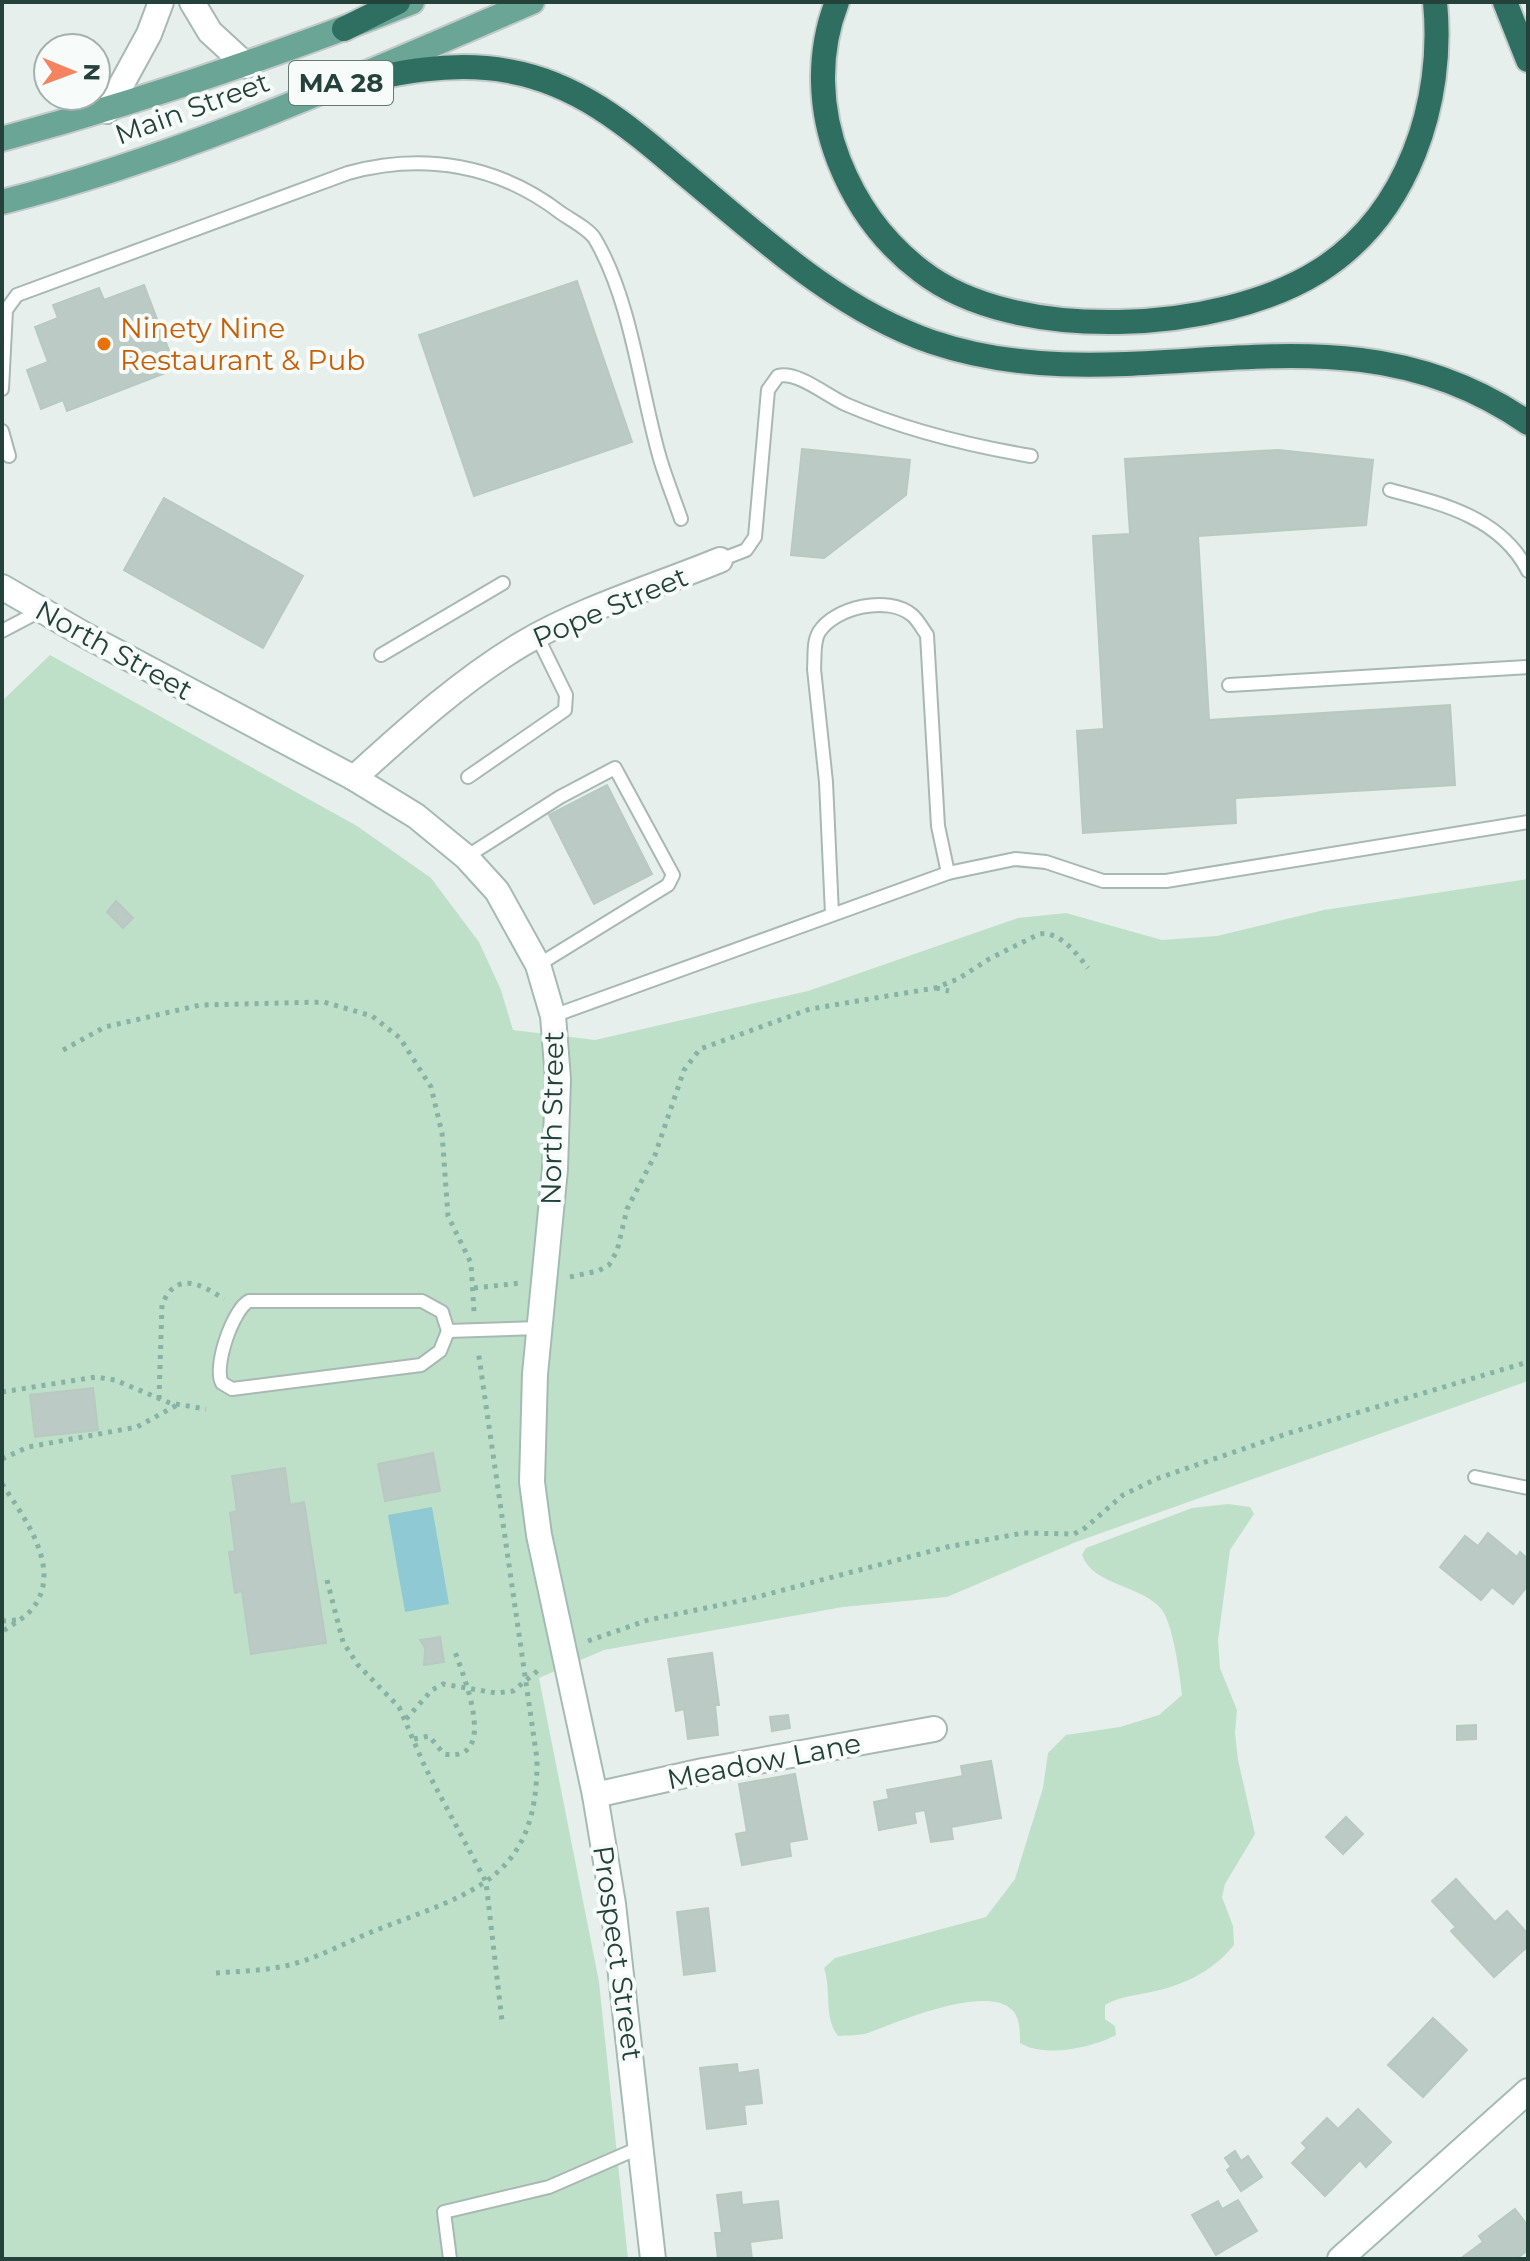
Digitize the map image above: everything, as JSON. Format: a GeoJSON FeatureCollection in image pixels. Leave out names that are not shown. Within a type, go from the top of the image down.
{"type":"FeatureCollection","features":[{"type":"Feature","properties":{"kind":"highway"},"geometry":{"type":"LineString","coordinates":[[344,29],[398,2]]}},
{"type":"Feature","properties":{"kind":"highway"},"geometry":{"type":"LineString","coordinates":[[837,2],[823,56],[826,118],[848,183],[882,234],[922,272],[956,292],[993,306],[1050,317],[1132,321],[1220,310],[1277,293],[1320,270],[1373,222],[1405,172],[1423,133],[1433,94],[1435,2]]}},
{"type":"Feature","properties":{"kind":"highway"},"geometry":{"type":"LineString","coordinates":[[1505,2],[1528,60]]}},
{"type":"Feature","properties":{"kind":"highway"},"geometry":{"type":"LineString","coordinates":[[334,87],[411,70],[450,68],[508,71],[561,87],[612,114],[818,281],[859,308],[928,340],[966,352],[1038,364],[1115,366],[1260,354],[1348,356],[1395,364],[1449,380],[1495,402],[1528,423]]}},
{"type":"Feature","properties":{"kind":"main road"},"geometry":{"type":"LineString","coordinates":[[112,102],[149,34],[161,2]]}},
{"type":"Feature","properties":{"kind":"main road"},"geometry":{"type":"LineString","coordinates":[[192,2],[210,32],[247,66]]}},
{"type":"Feature","properties":{"kind":"main road","name":"Main Street"},"geometry":{"type":"LineString","coordinates":[[112,109],[247,66],[412,2]]}},
{"type":"Feature","properties":{"kind":"main road","name":"Main Street"},"geometry":{"type":"LineString","coordinates":[[2,202],[148,157],[334,87],[532,2]]}},
{"type":"Feature","properties":{"kind":"main road","name":"Main Street"},"geometry":{"type":"LineString","coordinates":[[2,139],[103,112]]}},
{"type":"Feature","properties":{"kind":"main road","name":"Pope Street"},"geometry":{"type":"LineString","coordinates":[[354,778],[444,699],[537,636],[568,620],[720,560]]}},
{"type":"Feature","properties":{"kind":"main road","name":"North Street"},"geometry":{"type":"LineString","coordinates":[[2,587],[40,611],[354,778],[416,816],[466,857],[512,914],[538,965],[553,1016],[558,1099],[540,1328],[532,1482],[541,1547],[565,1650]]}},
{"type":"Feature","properties":{"kind":"main road","name":"Prospect Street"},"geometry":{"type":"LineString","coordinates":[[565,1650],[595,1795],[613,1904],[653,2259]]}},
{"type":"Feature","properties":{"kind":"main road","name":"Meadow Lane"},"geometry":{"type":"LineString","coordinates":[[595,1795],[934,1729]]}},
{"type":"Feature","properties":{"kind":"main road"},"geometry":{"type":"LineString","coordinates":[[1340,2259],[1528,2091]]}},
{"type":"Feature","properties":{"kind":"lane"},"geometry":{"type":"LineString","coordinates":[[2,389],[6,310],[17,295],[348,173],[400,163],[459,166],[514,182],[540,196],[594,236],[612,279],[641,371],[659,455],[681,519]]}},
{"type":"Feature","properties":{"kind":"lane"},"geometry":{"type":"LineString","coordinates":[[720,560],[746,550],[755,537],[769,387],[778,376],[791,375],[844,403],[920,432],[963,445],[1031,456]]}},
{"type":"Feature","properties":{"kind":"lane"},"geometry":{"type":"LineString","coordinates":[[2,431],[9,456]]}},
{"type":"Feature","properties":{"kind":"lane"},"geometry":{"type":"LineString","coordinates":[[1390,490],[1448,505],[1478,519],[1512,548],[1528,571]]}},
{"type":"Feature","properties":{"kind":"lane"},"geometry":{"type":"LineString","coordinates":[[381,655],[503,583]]}},
{"type":"Feature","properties":{"kind":"lane"},"geometry":{"type":"LineString","coordinates":[[832,914],[830,825],[814,669],[817,635],[839,614],[860,608],[898,608],[911,613],[927,635],[938,826],[948,873]]}},
{"type":"Feature","properties":{"kind":"lane"},"geometry":{"type":"LineString","coordinates":[[2,631],[40,611]]}},
{"type":"Feature","properties":{"kind":"lane"},"geometry":{"type":"LineString","coordinates":[[468,777],[565,710],[565,691],[537,636]]}},
{"type":"Feature","properties":{"kind":"lane"},"geometry":{"type":"LineString","coordinates":[[1229,685],[1528,667]]}},
{"type":"Feature","properties":{"kind":"lane"},"geometry":{"type":"LineString","coordinates":[[466,857],[560,797],[615,768],[673,875],[668,885],[538,965]]}},
{"type":"Feature","properties":{"kind":"lane"},"geometry":{"type":"LineString","coordinates":[[553,1016],[948,873],[999,860],[1046,862],[1103,881],[1166,881],[1528,822]]}},
{"type":"Feature","properties":{"kind":"lane"},"geometry":{"type":"LineString","coordinates":[[256,1300],[422,1301],[442,1312],[448,1331],[440,1351],[421,1365],[235,1390],[224,1386],[218,1373],[238,1309],[256,1300]]}},
{"type":"Feature","properties":{"kind":"lane"},"geometry":{"type":"LineString","coordinates":[[448,1331],[540,1328]]}},
{"type":"Feature","properties":{"kind":"lane"},"geometry":{"type":"LineString","coordinates":[[1475,1477],[1528,1488]]}},
{"type":"Feature","properties":{"kind":"lane"},"geometry":{"type":"LineString","coordinates":[[450,2259],[444,2212],[549,2187],[641,2147]]}},
{"type":"Feature","properties":{"kind":"path"},"geometry":{"type":"LineString","coordinates":[[474,1288],[545,1282],[598,1271],[609,1265],[617,1251],[627,1209],[665,1130],[684,1070],[700,1049],[810,1009],[935,988],[1039,934],[1048,933],[1058,939],[1088,968]]}},
{"type":"Feature","properties":{"kind":"path"},"geometry":{"type":"LineString","coordinates":[[935,988],[949,991]]}},
{"type":"Feature","properties":{"kind":"path"},"geometry":{"type":"LineString","coordinates":[[63,1050],[105,1027],[200,1005],[324,1002],[372,1016],[400,1038],[431,1087],[442,1133],[448,1216],[471,1263],[476,1330],[537,1759],[530,1823],[517,1847],[486,1882],[451,1903],[292,1965],[216,1973]]}},
{"type":"Feature","properties":{"kind":"path"},"geometry":{"type":"LineString","coordinates":[[159,1399],[166,1296],[180,1285],[199,1283],[238,1309]]}},
{"type":"Feature","properties":{"kind":"path"},"geometry":{"type":"LineString","coordinates":[[406,1719],[432,1690],[443,1684],[496,1693],[513,1691],[565,1650],[648,1620],[749,1599],[947,1547],[1023,1533],[1074,1534],[1123,1495],[1156,1479],[1289,1433],[1528,1362]]}},
{"type":"Feature","properties":{"kind":"path"},"geometry":{"type":"LineString","coordinates":[[2,1392],[96,1377],[115,1380],[178,1405],[206,1409]]}},
{"type":"Feature","properties":{"kind":"path"},"geometry":{"type":"LineString","coordinates":[[2,1459],[28,1447],[137,1427],[178,1405]]}},
{"type":"Feature","properties":{"kind":"path"},"geometry":{"type":"LineString","coordinates":[[2,1484],[31,1529],[42,1557],[41,1591],[35,1606],[2,1632]]}},
{"type":"Feature","properties":{"kind":"path"},"geometry":{"type":"LineString","coordinates":[[327,1580],[343,1642],[406,1719],[486,1882],[502,2021]]}},
{"type":"Feature","properties":{"kind":"path"},"geometry":{"type":"LineString","coordinates":[[2,1621],[21,1619]]}},
{"type":"Feature","properties":{"kind":"path"},"geometry":{"type":"LineString","coordinates":[[414,1739],[429,1736],[444,1754],[452,1755],[472,1743],[475,1716],[454,1649]]}},
{"type":"Feature","properties":{"kind":"green space"},"geometry":{"type":"Polygon","coordinates":[[[50,655],[357,826],[431,878],[479,942],[501,990],[513,1030],[595,1040],[808,991],[1018,918],[1066,913],[1162,940],[1217,936],[1324,910],[1528,879],[1528,1381],[1076,1542],[947,1597],[843,1607],[604,1650],[539,1678],[599,1982],[628,2259],[2,2259],[2,701],[50,655]]]}},
{"type":"Feature","properties":{"kind":"green space"},"geometry":{"type":"Polygon","coordinates":[[[1228,1504],[1250,1507],[1254,1514],[1230,1550],[1218,1640],[1220,1668],[1237,1710],[1235,1733],[1238,1760],[1255,1834],[1225,1884],[1222,1897],[1233,1926],[1234,1945],[1215,1964],[1192,1978],[1105,2005],[1105,2019],[1115,2026],[1116,2035],[1068,2050],[1042,2050],[1020,2043],[1019,2024],[1014,2012],[998,2003],[981,2001],[940,2008],[864,2034],[838,2036],[829,2012],[824,1968],[835,1958],[986,1917],[1015,1879],[1043,1788],[1048,1753],[1066,1735],[1120,1727],[1159,1715],[1182,1695],[1173,1638],[1162,1610],[1143,1595],[1096,1573],[1082,1555],[1086,1548],[1192,1508],[1228,1504]]]}},
{"type":"Feature","properties":{"kind":"water"},"geometry":{"type":"Polygon","coordinates":[[[432,1507],[449,1604],[405,1612],[388,1515],[432,1507]]]}},
{"type":"Feature","properties":{"kind":"building"},"geometry":{"type":"Polygon","coordinates":[[[577,281],[632,442],[474,496],[419,335],[577,281]]]}},
{"type":"Feature","properties":{"kind":"building","name":"Ninety Nine Restaurant & Pub"},"geometry":{"type":"Polygon","coordinates":[[[144,285],[176,369],[67,411],[63,400],[41,409],[27,370],[48,362],[35,327],[58,318],[53,305],[99,288],[104,300],[144,285]]]}},
{"type":"Feature","properties":{"kind":"building"},"geometry":{"type":"Polygon","coordinates":[[[802,449],[910,460],[906,495],[824,558],[791,555],[802,449]]]}},
{"type":"Feature","properties":{"kind":"building"},"geometry":{"type":"Polygon","coordinates":[[[1278,450],[1373,460],[1366,525],[1198,536],[1209,720],[1450,705],[1455,785],[1235,798],[1236,823],[1083,833],[1077,731],[1104,729],[1093,536],[1130,534],[1125,459],[1278,450]]]}},
{"type":"Feature","properties":{"kind":"building"},"geometry":{"type":"Polygon","coordinates":[[[164,498],[303,576],[263,648],[124,570],[164,498]]]}},
{"type":"Feature","properties":{"kind":"building"},"geometry":{"type":"Polygon","coordinates":[[[607,785],[652,874],[594,904],[549,815],[607,785]]]}},
{"type":"Feature","properties":{"kind":"building"},"geometry":{"type":"Polygon","coordinates":[[[116,901],[133,918],[123,928],[107,912],[116,901]]]}},
{"type":"Feature","properties":{"kind":"building"},"geometry":{"type":"Polygon","coordinates":[[[93,1388],[98,1430],[35,1437],[30,1395],[93,1388]]]}},
{"type":"Feature","properties":{"kind":"building"},"geometry":{"type":"Polygon","coordinates":[[[433,1453],[440,1491],[385,1501],[378,1464],[433,1453]]]}},
{"type":"Feature","properties":{"kind":"building"},"geometry":{"type":"Polygon","coordinates":[[[285,1468],[290,1505],[304,1502],[326,1643],[251,1654],[242,1591],[235,1593],[229,1552],[235,1551],[230,1513],[237,1511],[232,1476],[285,1468]]]}},
{"type":"Feature","properties":{"kind":"building"},"geometry":{"type":"Polygon","coordinates":[[[1488,1533],[1517,1557],[1520,1552],[1528,1559],[1528,1585],[1513,1604],[1492,1587],[1481,1600],[1440,1567],[1465,1536],[1478,1546],[1488,1533]]]}},
{"type":"Feature","properties":{"kind":"building"},"geometry":{"type":"Polygon","coordinates":[[[440,1637],[444,1662],[424,1665],[425,1648],[420,1640],[440,1637]]]}},
{"type":"Feature","properties":{"kind":"building"},"geometry":{"type":"Polygon","coordinates":[[[712,1653],[719,1705],[715,1705],[718,1735],[688,1739],[684,1709],[676,1711],[668,1659],[712,1653]]]}},
{"type":"Feature","properties":{"kind":"building"},"geometry":{"type":"Polygon","coordinates":[[[788,1715],[790,1728],[772,1731],[770,1717],[788,1715]]]}},
{"type":"Feature","properties":{"kind":"building"},"geometry":{"type":"Polygon","coordinates":[[[1476,1725],[1476,1739],[1457,1740],[1457,1726],[1476,1725]]]}},
{"type":"Feature","properties":{"kind":"building"},"geometry":{"type":"Polygon","coordinates":[[[991,1761],[1001,1818],[951,1827],[953,1839],[931,1842],[925,1810],[914,1812],[916,1823],[879,1830],[874,1802],[889,1799],[887,1790],[963,1776],[961,1766],[991,1761]]]}},
{"type":"Feature","properties":{"kind":"building"},"geometry":{"type":"Polygon","coordinates":[[[795,1774],[807,1839],[789,1842],[791,1856],[742,1865],[736,1834],[747,1832],[739,1784],[795,1774]]]}},
{"type":"Feature","properties":{"kind":"building"},"geometry":{"type":"Polygon","coordinates":[[[1346,1817],[1363,1834],[1343,1854],[1326,1837],[1346,1817]]]}},
{"type":"Feature","properties":{"kind":"building"},"geometry":{"type":"Polygon","coordinates":[[[1456,1879],[1495,1922],[1507,1911],[1528,1934],[1528,1946],[1494,1977],[1451,1931],[1456,1927],[1432,1901],[1456,1879]]]}},
{"type":"Feature","properties":{"kind":"building"},"geometry":{"type":"Polygon","coordinates":[[[708,1908],[715,1971],[684,1975],[677,1912],[708,1908]]]}},
{"type":"Feature","properties":{"kind":"building"},"geometry":{"type":"Polygon","coordinates":[[[1433,2018],[1467,2050],[1423,2097],[1388,2065],[1433,2018]]]}},
{"type":"Feature","properties":{"kind":"building"},"geometry":{"type":"Polygon","coordinates":[[[737,2064],[738,2073],[758,2070],[762,2103],[744,2105],[746,2124],[707,2129],[700,2068],[737,2064]]]}},
{"type":"Feature","properties":{"kind":"building"},"geometry":{"type":"Polygon","coordinates":[[[1358,2109],[1391,2142],[1366,2167],[1360,2160],[1325,2196],[1292,2163],[1307,2148],[1302,2143],[1327,2118],[1338,2129],[1358,2109]]]}},
{"type":"Feature","properties":{"kind":"building"},"geometry":{"type":"Polygon","coordinates":[[[1235,2151],[1241,2161],[1248,2156],[1262,2177],[1241,2191],[1227,2170],[1231,2167],[1225,2158],[1235,2151]]]}},
{"type":"Feature","properties":{"kind":"building"},"geometry":{"type":"Polygon","coordinates":[[[741,2192],[742,2205],[778,2201],[782,2238],[750,2242],[752,2259],[718,2259],[715,2233],[722,2233],[717,2195],[741,2192]]]}},
{"type":"Feature","properties":{"kind":"building"},"geometry":{"type":"Polygon","coordinates":[[[1238,2200],[1257,2231],[1216,2255],[1192,2215],[1218,2201],[1222,2209],[1238,2200]]]}},
{"type":"Feature","properties":{"kind":"building"},"geometry":{"type":"Polygon","coordinates":[[[1515,2209],[1528,2226],[1528,2250],[1516,2259],[1460,2259],[1483,2242],[1479,2236],[1515,2209]]]}},
{"type":"Feature","properties":{"kind":"place","name":"Ninety Nine Restaurant & Pub"},"geometry":{"type":"Point","coordinates":[104,344]}}]}
